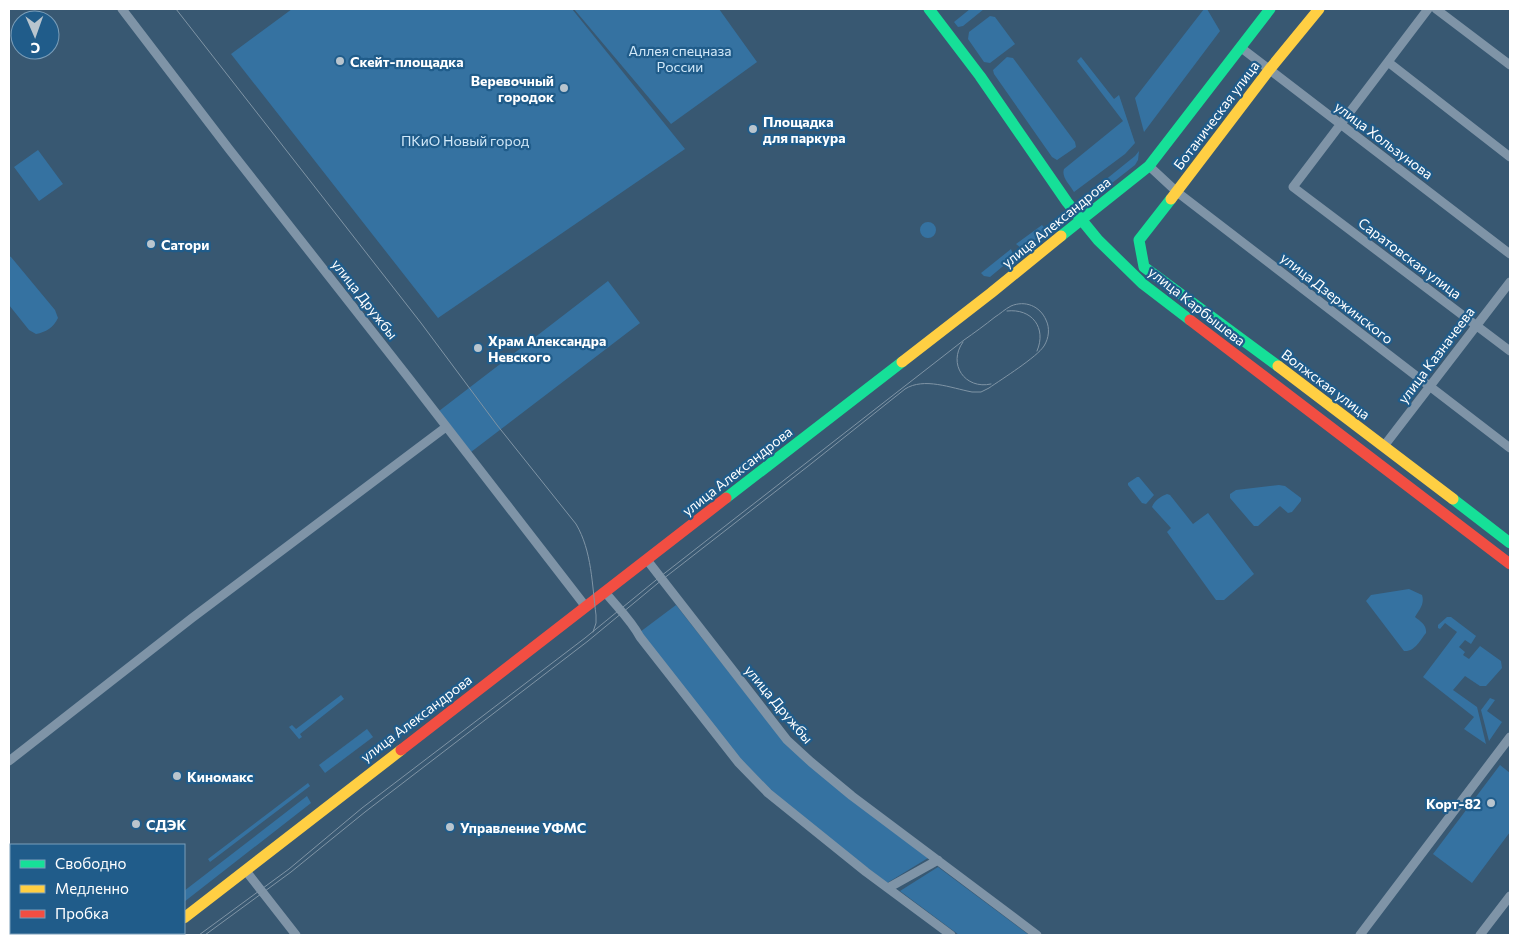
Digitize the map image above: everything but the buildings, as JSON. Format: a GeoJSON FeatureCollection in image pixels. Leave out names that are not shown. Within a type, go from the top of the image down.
{"type":"FeatureCollection","features":[{"type":"Feature","properties":{"kind":"street","name":"улица Дружбы"},"geometry":{"type":"LineString","coordinates":[[122,9],[228,149],[384,346],[586,607]]}},
{"type":"Feature","properties":{"kind":"street","name":"улица Карбышева"},"geometry":{"type":"LineString","coordinates":[[929,9],[980,76],[1081,220],[1098,240],[1143,284],[1510,564]]}},
{"type":"Feature","properties":{"kind":"street","name":"улица Александрова"},"geometry":{"type":"LineString","coordinates":[[185,917],[331,802],[991,293],[1149,166],[1270,9]]}},
{"type":"Feature","properties":{"kind":"street","name":"Ботаническая улица"},"geometry":{"type":"LineString","coordinates":[[1139,240],[1318,9]]}},
{"type":"Feature","properties":{"kind":"street"},"geometry":{"type":"LineString","coordinates":[[1341,124],[1428,9]]}},
{"type":"Feature","properties":{"kind":"street"},"geometry":{"type":"LineString","coordinates":[[1436,9],[1510,65]]}},
{"type":"Feature","properties":{"kind":"street","name":"улица Хользунова"},"geometry":{"type":"LineString","coordinates":[[1240,47],[1510,254]]}},
{"type":"Feature","properties":{"kind":"street"},"geometry":{"type":"LineString","coordinates":[[1388,62],[1510,157]]}},
{"type":"Feature","properties":{"kind":"street","name":"Саратовская улица"},"geometry":{"type":"LineString","coordinates":[[1341,124],[1293,187],[1510,351]]}},
{"type":"Feature","properties":{"kind":"street","name":"улица Дзержинского"},"geometry":{"type":"LineString","coordinates":[[1149,166],[1177,192],[1510,448]]}},
{"type":"Feature","properties":{"kind":"street","name":"Волжская улица"},"geometry":{"type":"LineString","coordinates":[[1139,240],[1144,266],[1510,543]]}},
{"type":"Feature","properties":{"kind":"street","name":"улица Казначеева"},"geometry":{"type":"LineString","coordinates":[[1384,446],[1510,282]]}},
{"type":"Feature","properties":{"kind":"street"},"geometry":{"type":"LineString","coordinates":[[9,761],[192,618],[446,427]]}},
{"type":"Feature","properties":{"kind":"street","name":"улица Дружбы"},"geometry":{"type":"LineString","coordinates":[[647,560],[787,740],[810,762],[852,796],[1037,935]]}},
{"type":"Feature","properties":{"kind":"street"},"geometry":{"type":"LineString","coordinates":[[605,592],[738,762],[768,793],[822,838],[951,935]]}},
{"type":"Feature","properties":{"kind":"street"},"geometry":{"type":"LineString","coordinates":[[1360,935],[1510,737]]}},
{"type":"Feature","properties":{"kind":"street"},"geometry":{"type":"LineString","coordinates":[[888,888],[938,860]]}},
{"type":"Feature","properties":{"kind":"street"},"geometry":{"type":"LineString","coordinates":[[246,871],[296,935]]}},
{"type":"Feature","properties":{"kind":"street"},"geometry":{"type":"LineString","coordinates":[[1480,935],[1510,896]]}},
{"type":"Feature","properties":{"kind":"green space","name":"ПКиО Новый город"},"geometry":{"type":"Polygon","coordinates":[[[292,9],[572,9],[685,149],[438,318],[231,54],[292,9]]]}},
{"type":"Feature","properties":{"kind":"green space","name":"Аллея спецназа России"},"geometry":{"type":"Polygon","coordinates":[[[574,9],[719,9],[757,62],[671,124],[574,9]]]}},
{"type":"Feature","properties":{"kind":"green space"},"geometry":{"type":"Polygon","coordinates":[[[970,9],[984,9],[963,26],[958,27],[954,22],[970,9]]]}},
{"type":"Feature","properties":{"kind":"green space"},"geometry":{"type":"Polygon","coordinates":[[[1204,9],[1207,9],[1220,31],[1144,132],[1135,98],[1204,9]]]}},
{"type":"Feature","properties":{"kind":"green space"},"geometry":{"type":"Polygon","coordinates":[[[990,16],[995,17],[1015,44],[990,63],[984,62],[968,39],[969,32],[990,16]]]}},
{"type":"Feature","properties":{"kind":"green space"},"geometry":{"type":"Polygon","coordinates":[[[1007,57],[1013,58],[1075,142],[1076,147],[1057,160],[1052,157],[994,74],[993,70],[1007,57]]]}},
{"type":"Feature","properties":{"kind":"green space"},"geometry":{"type":"Polygon","coordinates":[[[1081,57],[1114,99],[1119,95],[1135,143],[1125,154],[1074,192],[1065,178],[1064,169],[1123,121],[1077,61],[1081,57]]]}},
{"type":"Feature","properties":{"kind":"green space"},"geometry":{"type":"Polygon","coordinates":[[[38,150],[63,184],[39,201],[14,167],[38,150]]]}},
{"type":"Feature","properties":{"kind":"green space"},"geometry":{"type":"Polygon","coordinates":[[[1139,151],[1138,160],[1135,165],[1098,194],[1094,189],[1139,151]]]}},
{"type":"Feature","properties":{"kind":"green space"},"geometry":{"type":"Polygon","coordinates":[[[928,222],[934,224],[936,230],[934,236],[928,238],[922,236],[920,230],[922,224],[928,222]]]}},
{"type":"Feature","properties":{"kind":"green space"},"geometry":{"type":"Polygon","coordinates":[[[1042,225],[1047,231],[1024,248],[1016,244],[1042,225]]]}},
{"type":"Feature","properties":{"kind":"green space"},"geometry":{"type":"Polygon","coordinates":[[[1011,249],[1014,257],[990,277],[984,276],[981,273],[1011,249]]]}},
{"type":"Feature","properties":{"kind":"green space"},"geometry":{"type":"Polygon","coordinates":[[[9,256],[55,310],[58,318],[46,331],[36,334],[29,330],[9,305],[9,256]]]}},
{"type":"Feature","properties":{"kind":"green space"},"geometry":{"type":"Polygon","coordinates":[[[608,281],[640,323],[471,452],[439,411],[608,281]]]}},
{"type":"Feature","properties":{"kind":"green space"},"geometry":{"type":"Polygon","coordinates":[[[1137,477],[1154,495],[1146,504],[1142,503],[1128,485],[1137,477]]]}},
{"type":"Feature","properties":{"kind":"green space"},"geometry":{"type":"Polygon","coordinates":[[[1285,486],[1301,498],[1301,501],[1292,512],[1288,513],[1280,506],[1258,526],[1254,526],[1230,498],[1230,494],[1236,490],[1285,486]]]}},
{"type":"Feature","properties":{"kind":"green space"},"geometry":{"type":"Polygon","coordinates":[[[1167,494],[1170,495],[1193,524],[1208,513],[1254,574],[1224,600],[1216,600],[1167,532],[1171,528],[1152,507],[1158,499],[1167,494]]]}},
{"type":"Feature","properties":{"kind":"green space"},"geometry":{"type":"Polygon","coordinates":[[[1409,589],[1422,595],[1422,604],[1415,617],[1424,625],[1426,633],[1414,648],[1404,651],[1366,601],[1371,595],[1409,589]]]}},
{"type":"Feature","properties":{"kind":"green space"},"geometry":{"type":"Polygon","coordinates":[[[676,605],[784,742],[928,858],[887,883],[804,819],[770,790],[740,759],[640,632],[676,605]]]}},
{"type":"Feature","properties":{"kind":"green space"},"geometry":{"type":"Polygon","coordinates":[[[1447,617],[1451,617],[1476,636],[1471,644],[1465,640],[1459,647],[1465,652],[1463,655],[1469,659],[1480,646],[1501,661],[1502,668],[1486,686],[1480,686],[1465,676],[1453,690],[1477,707],[1486,744],[1464,729],[1474,717],[1423,677],[1457,632],[1445,623],[1440,629],[1438,628],[1438,625],[1447,617]]]}},
{"type":"Feature","properties":{"kind":"green space"},"geometry":{"type":"Polygon","coordinates":[[[341,695],[344,699],[300,734],[302,737],[299,739],[289,727],[292,725],[296,729],[341,695]]]}},
{"type":"Feature","properties":{"kind":"green space"},"geometry":{"type":"Polygon","coordinates":[[[1490,698],[1495,700],[1487,711],[1502,722],[1489,741],[1481,710],[1490,698]]]}},
{"type":"Feature","properties":{"kind":"green space"},"geometry":{"type":"Polygon","coordinates":[[[367,729],[373,737],[325,773],[319,765],[367,729]]]}},
{"type":"Feature","properties":{"kind":"green space","name":"Корт-82"},"geometry":{"type":"Polygon","coordinates":[[[1500,765],[1510,773],[1510,832],[1472,883],[1433,854],[1500,765]]]}},
{"type":"Feature","properties":{"kind":"green space"},"geometry":{"type":"Polygon","coordinates":[[[308,783],[310,786],[210,862],[208,859],[308,783]]]}},
{"type":"Feature","properties":{"kind":"green space"},"geometry":{"type":"Polygon","coordinates":[[[307,796],[311,803],[185,901],[185,890],[307,796]]]}},
{"type":"Feature","properties":{"kind":"green space"},"geometry":{"type":"Polygon","coordinates":[[[938,867],[1029,935],[959,935],[900,891],[938,867]]]}},
{"type":"Feature","properties":{"kind":"tram line"},"geometry":{"type":"LineString","coordinates":[[176,9],[421,323],[497,425],[576,524],[585,545],[591,568],[596,615],[593,632]]}},
{"type":"Feature","properties":{"kind":"tram line"},"geometry":{"type":"LineString","coordinates":[[199,935],[289,869],[362,808],[585,638],[661,576],[995,317],[1016,304],[1032,306],[1043,315],[1048,326],[1047,340],[1040,351],[1027,362],[981,392],[929,384],[921,384],[905,389],[663,579],[588,641],[365,812],[291,872],[205,935]]}},
{"type":"Feature","properties":{"kind":"tram line"},"geometry":{"type":"LineString","coordinates":[[1007,311],[1024,313],[1035,321],[1040,335],[1037,351]]}},
{"type":"Feature","properties":{"kind":"tram line"},"geometry":{"type":"LineString","coordinates":[[963,342],[957,359],[961,373],[973,383],[991,384]]}},
{"type":"Feature","properties":{"kind":"traffic: fast"},"geometry":{"type":"LineString","coordinates":[[929,9],[980,76],[1067,202],[1098,240],[1143,284],[1190,320]]}},
{"type":"Feature","properties":{"kind":"traffic: fast"},"geometry":{"type":"LineString","coordinates":[[1061,236],[1149,166],[1270,9]]}},
{"type":"Feature","properties":{"kind":"traffic: fast"},"geometry":{"type":"LineString","coordinates":[[1171,199],[1139,240],[1144,267],[1278,366]]}},
{"type":"Feature","properties":{"kind":"traffic: fast"},"geometry":{"type":"LineString","coordinates":[[726,498],[902,362]]}},
{"type":"Feature","properties":{"kind":"traffic: fast"},"geometry":{"type":"LineString","coordinates":[[1453,499],[1510,543]]}},
{"type":"Feature","properties":{"kind":"traffic: slow"},"geometry":{"type":"LineString","coordinates":[[1171,199],[1269,70],[1319,9]]}},
{"type":"Feature","properties":{"kind":"traffic: slow"},"geometry":{"type":"LineString","coordinates":[[902,362],[1061,236]]}},
{"type":"Feature","properties":{"kind":"traffic: slow"},"geometry":{"type":"LineString","coordinates":[[1278,366],[1453,499]]}},
{"type":"Feature","properties":{"kind":"traffic: slow"},"geometry":{"type":"LineString","coordinates":[[185,917],[401,750]]}},
{"type":"Feature","properties":{"kind":"traffic: jam"},"geometry":{"type":"LineString","coordinates":[[1190,320],[1510,564]]}},
{"type":"Feature","properties":{"kind":"traffic: jam"},"geometry":{"type":"LineString","coordinates":[[401,750],[726,498]]}},
{"type":"Feature","properties":{"kind":"place","name":"Скейт-площадка"},"geometry":{"type":"Point","coordinates":[340,61]}},
{"type":"Feature","properties":{"kind":"place","name":"Веревочный городок"},"geometry":{"type":"Point","coordinates":[564,88]}},
{"type":"Feature","properties":{"kind":"place","name":"Площадка для паркура"},"geometry":{"type":"Point","coordinates":[753,129]}},
{"type":"Feature","properties":{"kind":"place","name":"Сатори"},"geometry":{"type":"Point","coordinates":[151,244]}},
{"type":"Feature","properties":{"kind":"place","name":"Храм Александра Невского"},"geometry":{"type":"Point","coordinates":[478,348]}},
{"type":"Feature","properties":{"kind":"place","name":"Киномакс"},"geometry":{"type":"Point","coordinates":[177,776]}},
{"type":"Feature","properties":{"kind":"place","name":"Корт-82"},"geometry":{"type":"Point","coordinates":[1491,803]}},
{"type":"Feature","properties":{"kind":"place","name":"СДЭК"},"geometry":{"type":"Point","coordinates":[136,824]}},
{"type":"Feature","properties":{"kind":"place","name":"Управление УФМС"},"geometry":{"type":"Point","coordinates":[450,827]}}]}
